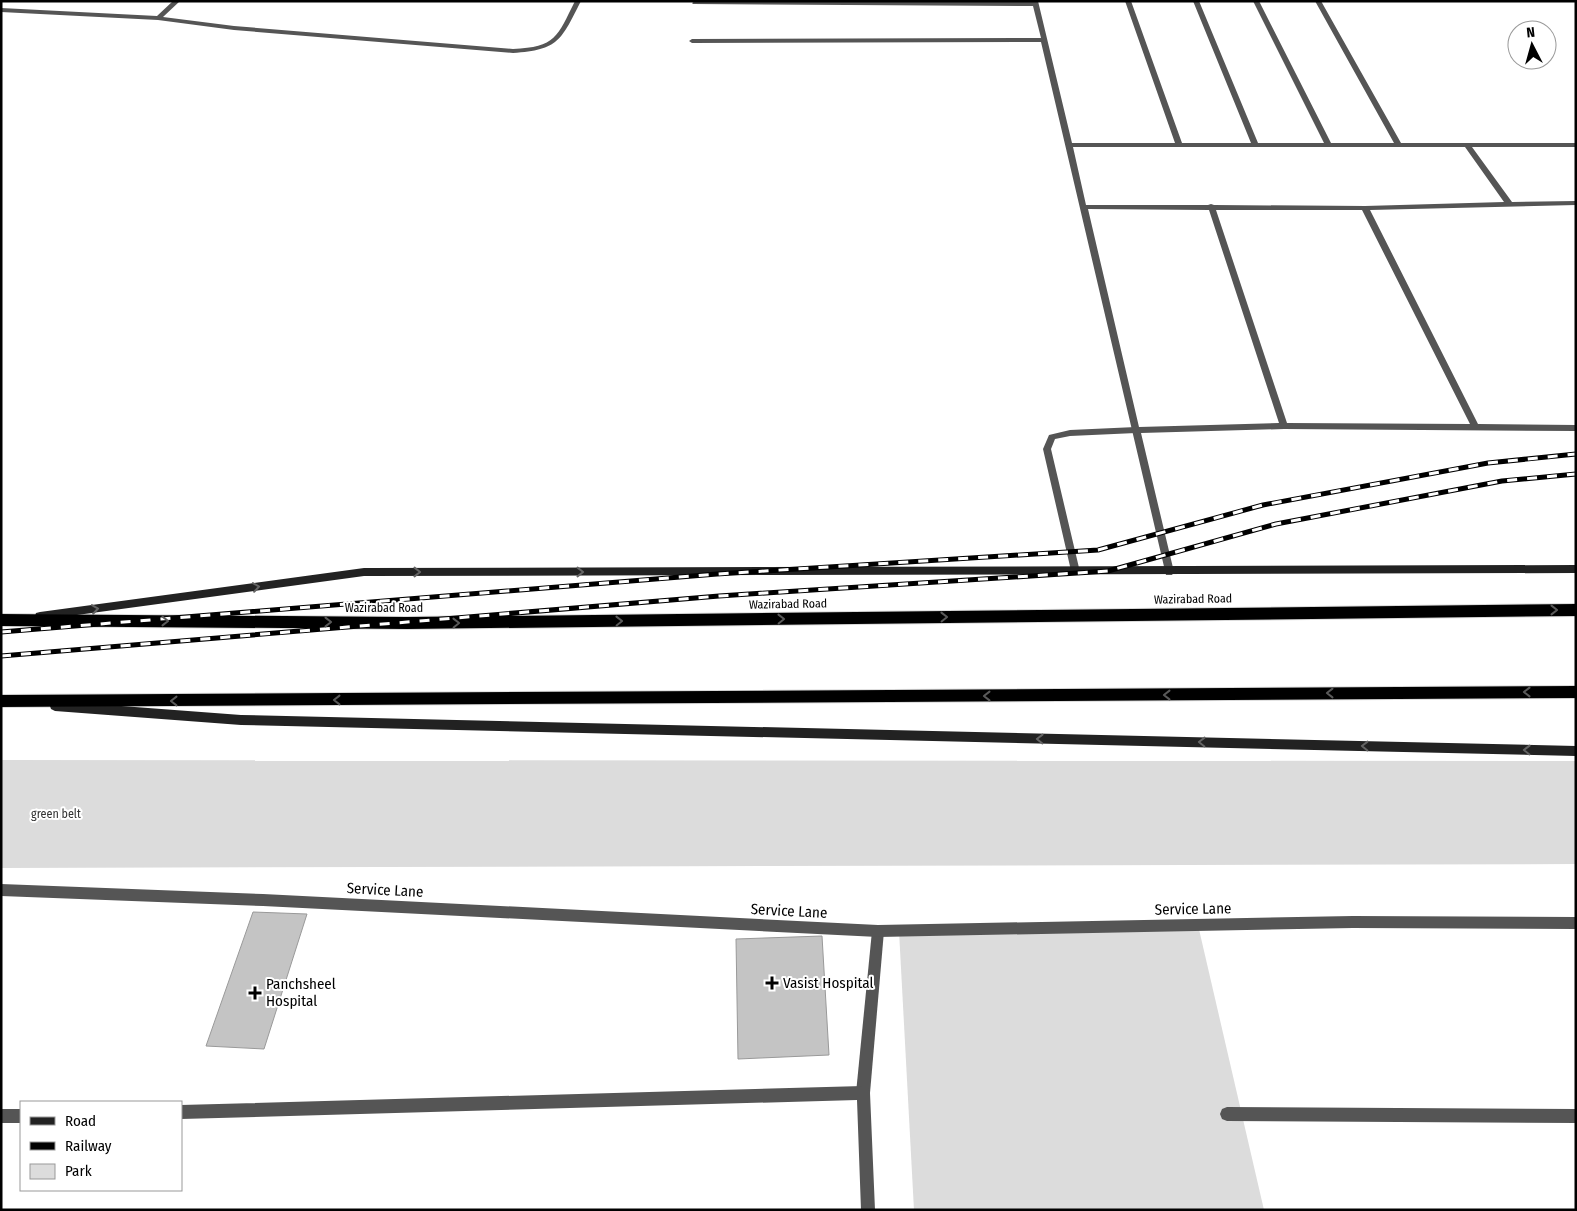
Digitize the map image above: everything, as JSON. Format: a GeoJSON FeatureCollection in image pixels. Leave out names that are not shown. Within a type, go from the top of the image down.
{"type":"FeatureCollection","features":[{"type":"Feature","properties":{"kind":"highway","name":"Wazirabad Road"},"geometry":{"type":"LineString","coordinates":[[6,620],[407,623],[1576,610]]}},
{"type":"Feature","properties":{"kind":"highway"},"geometry":{"type":"LineString","coordinates":[[1,701],[1576,692]]}},
{"type":"Feature","properties":{"kind":"main road"},"geometry":{"type":"LineString","coordinates":[[6,620],[364,572],[1169,572],[1576,569]]}},
{"type":"Feature","properties":{"kind":"main road"},"geometry":{"type":"LineString","coordinates":[[1,701],[241,720],[1576,751]]}},
{"type":"Feature","properties":{"kind":"street"},"geometry":{"type":"LineString","coordinates":[[158,18],[177,1]]}},
{"type":"Feature","properties":{"kind":"street"},"geometry":{"type":"LineString","coordinates":[[1,10],[158,18],[243,28],[531,51],[544,49],[559,38],[578,1]]}},
{"type":"Feature","properties":{"kind":"street"},"geometry":{"type":"LineString","coordinates":[[1128,1],[1179,145]]}},
{"type":"Feature","properties":{"kind":"street"},"geometry":{"type":"LineString","coordinates":[[1196,1],[1255,145]]}},
{"type":"Feature","properties":{"kind":"street"},"geometry":{"type":"LineString","coordinates":[[1256,1],[1329,145]]}},
{"type":"Feature","properties":{"kind":"street"},"geometry":{"type":"LineString","coordinates":[[1318,1],[1398,145]]}},
{"type":"Feature","properties":{"kind":"street"},"geometry":{"type":"LineString","coordinates":[[695,3],[1036,3],[1169,572]]}},
{"type":"Feature","properties":{"kind":"street"},"geometry":{"type":"LineString","coordinates":[[692,41],[1044,40]]}},
{"type":"Feature","properties":{"kind":"street"},"geometry":{"type":"LineString","coordinates":[[1068,145],[1576,145]]}},
{"type":"Feature","properties":{"kind":"street"},"geometry":{"type":"LineString","coordinates":[[1467,145],[1509,204]]}},
{"type":"Feature","properties":{"kind":"street"},"geometry":{"type":"LineString","coordinates":[[1083,208],[1211,206],[1365,208],[1576,203]]}},
{"type":"Feature","properties":{"kind":"street"},"geometry":{"type":"LineString","coordinates":[[1211,206],[1284,426]]}},
{"type":"Feature","properties":{"kind":"street"},"geometry":{"type":"LineString","coordinates":[[1365,208],[1476,428]]}},
{"type":"Feature","properties":{"kind":"street"},"geometry":{"type":"LineString","coordinates":[[1075,572],[1047,449],[1052,438],[1070,433],[1284,426],[1576,428]]}},
{"type":"Feature","properties":{"kind":"street","name":"Service Lane"},"geometry":{"type":"LineString","coordinates":[[1,890],[263,900],[878,931],[1353,922],[1576,923]]}},
{"type":"Feature","properties":{"kind":"street"},"geometry":{"type":"LineString","coordinates":[[868,1210],[863,1094],[878,931]]}},
{"type":"Feature","properties":{"kind":"street"},"geometry":{"type":"LineString","coordinates":[[182,1112],[863,1094]]}},
{"type":"Feature","properties":{"kind":"street"},"geometry":{"type":"LineString","coordinates":[[1227,1114],[1576,1116]]}},
{"type":"Feature","properties":{"kind":"street"},"geometry":{"type":"LineString","coordinates":[[1,1116],[20,1116]]}},
{"type":"Feature","properties":{"kind":"green space","name":"green belt"},"geometry":{"type":"Polygon","coordinates":[[[1,760],[1576,761],[1576,864],[1,868],[1,760]]]}},
{"type":"Feature","properties":{"kind":"green space"},"geometry":{"type":"Polygon","coordinates":[[[1198,925],[1264,1210],[914,1210],[899,931],[1198,925]]]}},
{"type":"Feature","properties":{"kind":"building"},"geometry":{"type":"Polygon","coordinates":[[[253,912],[307,914],[264,1049],[206,1046],[253,912]]]}},
{"type":"Feature","properties":{"kind":"building"},"geometry":{"type":"Polygon","coordinates":[[[822,936],[829,1055],[738,1059],[736,939],[822,936]]]}},
{"type":"Feature","properties":{"kind":"railway"},"geometry":{"type":"LineString","coordinates":[[1,632],[717,574],[1098,550],[1263,505],[1488,463],[1576,454]]}},
{"type":"Feature","properties":{"kind":"railway"},"geometry":{"type":"LineString","coordinates":[[1,656],[719,596],[1108,571],[1276,524],[1502,481],[1576,474]]}},
{"type":"Feature","properties":{"kind":"place","name":"Vasist Hospital"},"geometry":{"type":"Point","coordinates":[772,983]}},
{"type":"Feature","properties":{"kind":"place","name":"Panchsheel Hospital"},"geometry":{"type":"Point","coordinates":[255,993]}}]}
